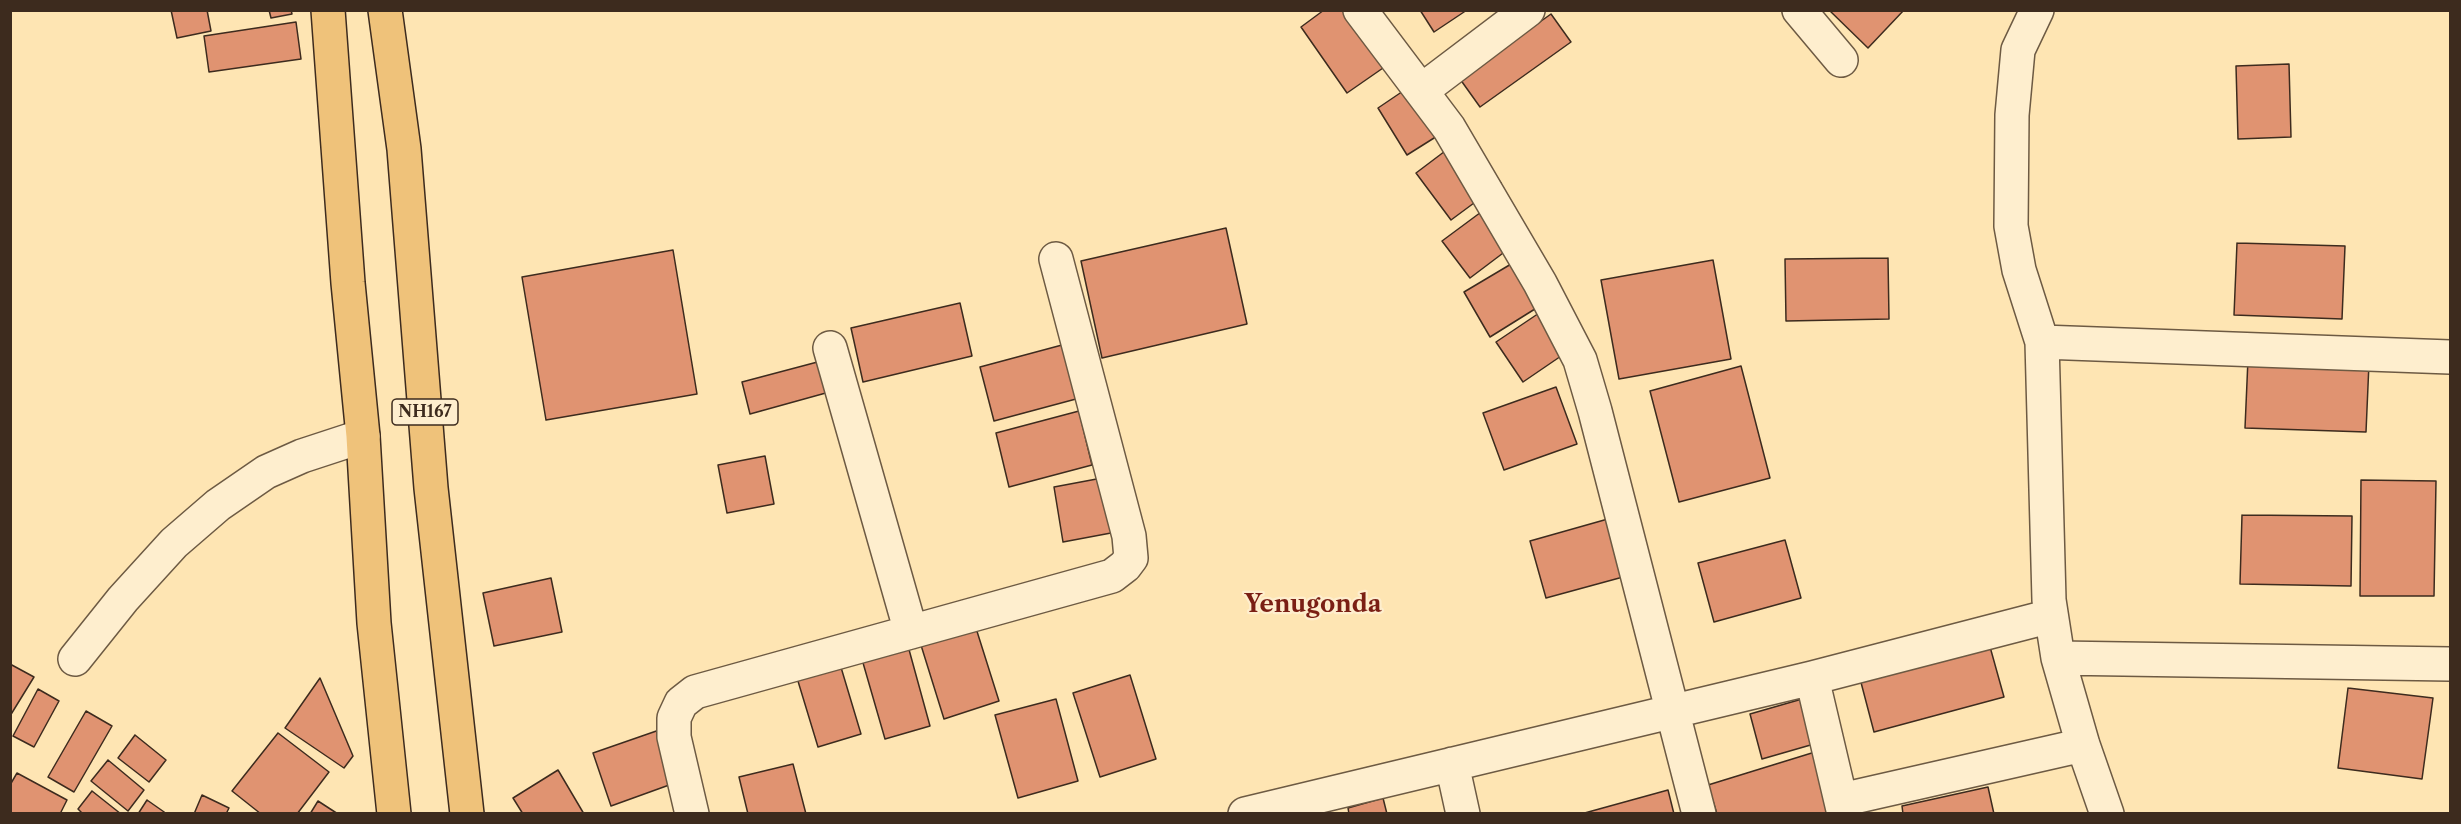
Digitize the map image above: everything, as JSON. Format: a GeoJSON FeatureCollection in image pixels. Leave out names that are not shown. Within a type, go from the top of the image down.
{"type":"FeatureCollection","features":[{"type":"Feature","properties":{"kind":"highway"},"geometry":{"type":"LineString","coordinates":[[328,10],[348,283],[363,436],[374,623],[394,813]]}},
{"type":"Feature","properties":{"kind":"highway","name":"NH167"},"geometry":{"type":"LineString","coordinates":[[385,10],[404,149],[430,488],[467,813]]}},
{"type":"Feature","properties":{"kind":"street"},"geometry":{"type":"LineString","coordinates":[[1360,10],[1449,128],[1540,283],[1580,360],[1699,813]]}},
{"type":"Feature","properties":{"kind":"street"},"geometry":{"type":"LineString","coordinates":[[1421,91],[1528,10]]}},
{"type":"Feature","properties":{"kind":"street"},"geometry":{"type":"LineString","coordinates":[[1799,10],[1841,60]]}},
{"type":"Feature","properties":{"kind":"street"},"geometry":{"type":"LineString","coordinates":[[2037,10],[2018,50],[2012,114],[2011,226],[2019,270],[2042,342],[2051,616],[2058,658],[2083,745],[2108,813]]}},
{"type":"Feature","properties":{"kind":"street"},"geometry":{"type":"LineString","coordinates":[[692,813],[674,736],[674,718],[681,703],[695,692],[1112,576],[1125,567],[1131,558],[1129,536],[1056,259]]}},
{"type":"Feature","properties":{"kind":"street"},"geometry":{"type":"LineString","coordinates":[[2042,342],[2451,357]]}},
{"type":"Feature","properties":{"kind":"street"},"geometry":{"type":"LineString","coordinates":[[830,348],[911,632]]}},
{"type":"Feature","properties":{"kind":"street"},"geometry":{"type":"LineString","coordinates":[[75,659],[123,598],[174,543],[218,505],[266,472],[302,456],[363,436]]}},
{"type":"Feature","properties":{"kind":"street"},"geometry":{"type":"LineString","coordinates":[[1245,813],[1812,678],[2051,616]]}},
{"type":"Feature","properties":{"kind":"street"},"geometry":{"type":"LineString","coordinates":[[2058,658],[2451,664]]}},
{"type":"Feature","properties":{"kind":"street"},"geometry":{"type":"LineString","coordinates":[[1812,678],[1843,807],[2083,745]]}},
{"type":"Feature","properties":{"kind":"street"},"geometry":{"type":"LineString","coordinates":[[1452,764],[1462,813]]}},
{"type":"Feature","properties":{"kind":"building"},"geometry":{"type":"Polygon","coordinates":[[[171,10],[207,10],[211,31],[177,38],[171,10]]]}},
{"type":"Feature","properties":{"kind":"building"},"geometry":{"type":"Polygon","coordinates":[[[269,10],[291,10],[292,14],[271,18],[269,10]]]}},
{"type":"Feature","properties":{"kind":"building"},"geometry":{"type":"Polygon","coordinates":[[[1324,10],[1362,10],[1396,59],[1347,93],[1301,27],[1324,10]]]}},
{"type":"Feature","properties":{"kind":"building"},"geometry":{"type":"Polygon","coordinates":[[[1420,10],[1467,10],[1434,32],[1420,10]]]}},
{"type":"Feature","properties":{"kind":"building"},"geometry":{"type":"Polygon","coordinates":[[[1829,10],[1904,10],[1868,48],[1829,10]]]}},
{"type":"Feature","properties":{"kind":"building"},"geometry":{"type":"Polygon","coordinates":[[[1551,14],[1571,42],[1480,107],[1460,79],[1551,14]]]}},
{"type":"Feature","properties":{"kind":"building"},"geometry":{"type":"Polygon","coordinates":[[[296,22],[301,59],[209,72],[204,36],[296,22]]]}},
{"type":"Feature","properties":{"kind":"building"},"geometry":{"type":"Polygon","coordinates":[[[2289,64],[2291,137],[2238,139],[2236,66],[2289,64]]]}},
{"type":"Feature","properties":{"kind":"building"},"geometry":{"type":"Polygon","coordinates":[[[1412,85],[1442,133],[1407,155],[1378,108],[1412,85]]]}},
{"type":"Feature","properties":{"kind":"building"},"geometry":{"type":"Polygon","coordinates":[[[1465,136],[1501,183],[1451,220],[1416,173],[1465,136]]]}},
{"type":"Feature","properties":{"kind":"building"},"geometry":{"type":"Polygon","coordinates":[[[1496,201],[1523,238],[1470,278],[1442,241],[1496,201]]]}},
{"type":"Feature","properties":{"kind":"building"},"geometry":{"type":"Polygon","coordinates":[[[1226,228],[1247,324],[1102,358],[1081,261],[1226,228]]]}},
{"type":"Feature","properties":{"kind":"building"},"geometry":{"type":"Polygon","coordinates":[[[2237,243],[2345,246],[2342,319],[2234,315],[2237,243]]]}},
{"type":"Feature","properties":{"kind":"building"},"geometry":{"type":"Polygon","coordinates":[[[673,250],[697,394],[546,420],[522,277],[673,250]]]}},
{"type":"Feature","properties":{"kind":"building"},"geometry":{"type":"Polygon","coordinates":[[[1533,251],[1559,294],[1490,337],[1464,292],[1533,251]]]}},
{"type":"Feature","properties":{"kind":"building"},"geometry":{"type":"Polygon","coordinates":[[[1888,258],[1889,319],[1786,321],[1785,259],[1888,258]]]}},
{"type":"Feature","properties":{"kind":"building"},"geometry":{"type":"Polygon","coordinates":[[[1713,260],[1731,359],[1619,379],[1601,280],[1713,260]]]}},
{"type":"Feature","properties":{"kind":"building"},"geometry":{"type":"Polygon","coordinates":[[[1560,299],[1586,339],[1523,382],[1496,342],[1560,299]]]}},
{"type":"Feature","properties":{"kind":"building"},"geometry":{"type":"Polygon","coordinates":[[[960,303],[972,356],[863,382],[851,328],[960,303]]]}},
{"type":"Feature","properties":{"kind":"building"},"geometry":{"type":"Polygon","coordinates":[[[1062,345],[1076,399],[994,421],[980,367],[1062,345]]]}},
{"type":"Feature","properties":{"kind":"building"},"geometry":{"type":"Polygon","coordinates":[[[2248,359],[2369,363],[2366,432],[2245,428],[2248,359]]]}},
{"type":"Feature","properties":{"kind":"building"},"geometry":{"type":"Polygon","coordinates":[[[825,360],[833,391],[750,414],[742,382],[825,360]]]}},
{"type":"Feature","properties":{"kind":"building"},"geometry":{"type":"Polygon","coordinates":[[[1741,366],[1770,478],[1679,502],[1650,391],[1741,366]]]}},
{"type":"Feature","properties":{"kind":"building"},"geometry":{"type":"Polygon","coordinates":[[[1556,387],[1577,444],[1504,470],[1483,413],[1556,387]]]}},
{"type":"Feature","properties":{"kind":"building"},"geometry":{"type":"Polygon","coordinates":[[[1079,411],[1092,465],[1009,487],[996,433],[1079,411]]]}},
{"type":"Feature","properties":{"kind":"building"},"geometry":{"type":"Polygon","coordinates":[[[765,456],[774,504],[727,513],[718,465],[765,456]]]}},
{"type":"Feature","properties":{"kind":"building"},"geometry":{"type":"Polygon","coordinates":[[[1102,478],[1111,533],[1063,542],[1054,487],[1102,478]]]}},
{"type":"Feature","properties":{"kind":"building"},"geometry":{"type":"Polygon","coordinates":[[[2361,480],[2436,481],[2434,596],[2360,596],[2361,480]]]}},
{"type":"Feature","properties":{"kind":"building"},"geometry":{"type":"Polygon","coordinates":[[[1629,513],[1645,571],[1546,598],[1530,541],[1629,513]]]}},
{"type":"Feature","properties":{"kind":"building"},"geometry":{"type":"Polygon","coordinates":[[[2242,515],[2352,516],[2351,586],[2240,584],[2242,515]]]}},
{"type":"Feature","properties":{"kind":"building"},"geometry":{"type":"Polygon","coordinates":[[[1785,540],[1801,598],[1714,622],[1698,563],[1785,540]]]}},
{"type":"Feature","properties":{"kind":"building"},"geometry":{"type":"Polygon","coordinates":[[[551,578],[562,632],[494,646],[483,593],[551,578]]]}},
{"type":"Feature","properties":{"kind":"building"},"geometry":{"type":"Polygon","coordinates":[[[975,625],[999,701],[944,719],[920,642],[975,625]]]}},
{"type":"Feature","properties":{"kind":"building"},"geometry":{"type":"Polygon","coordinates":[[[905,635],[930,726],[885,739],[859,649],[905,635]]]}},
{"type":"Feature","properties":{"kind":"building"},"geometry":{"type":"Polygon","coordinates":[[[1987,636],[2004,697],[1874,732],[1858,671],[1987,636]]]}},
{"type":"Feature","properties":{"kind":"building"},"geometry":{"type":"Polygon","coordinates":[[[837,654],[861,734],[818,747],[794,668],[837,654]]]}},
{"type":"Feature","properties":{"kind":"building"},"geometry":{"type":"Polygon","coordinates":[[[10,664],[34,677],[10,716],[10,664]]]}},
{"type":"Feature","properties":{"kind":"building"},"geometry":{"type":"Polygon","coordinates":[[[1130,675],[1156,759],[1100,777],[1073,693],[1130,675]]]}},
{"type":"Feature","properties":{"kind":"building"},"geometry":{"type":"Polygon","coordinates":[[[320,678],[353,756],[344,768],[285,728],[320,678]]]}},
{"type":"Feature","properties":{"kind":"building"},"geometry":{"type":"Polygon","coordinates":[[[2348,688],[2433,698],[2422,779],[2338,768],[2348,688]]]}},
{"type":"Feature","properties":{"kind":"building"},"geometry":{"type":"Polygon","coordinates":[[[38,689],[59,701],[34,747],[13,736],[38,689]]]}},
{"type":"Feature","properties":{"kind":"building"},"geometry":{"type":"Polygon","coordinates":[[[1809,697],[1821,742],[1762,759],[1750,714],[1809,697]]]}},
{"type":"Feature","properties":{"kind":"building"},"geometry":{"type":"Polygon","coordinates":[[[1056,699],[1078,781],[1018,798],[995,715],[1056,699]]]}},
{"type":"Feature","properties":{"kind":"building"},"geometry":{"type":"Polygon","coordinates":[[[86,711],[112,726],[74,792],[48,777],[86,711]]]}},
{"type":"Feature","properties":{"kind":"building"},"geometry":{"type":"Polygon","coordinates":[[[665,728],[683,780],[611,806],[593,753],[665,728]]]}},
{"type":"Feature","properties":{"kind":"building"},"geometry":{"type":"Polygon","coordinates":[[[278,733],[329,772],[297,814],[261,814],[232,791],[278,733]]]}},
{"type":"Feature","properties":{"kind":"building"},"geometry":{"type":"Polygon","coordinates":[[[135,735],[166,760],[149,782],[118,758],[135,735]]]}},
{"type":"Feature","properties":{"kind":"building"},"geometry":{"type":"Polygon","coordinates":[[[1815,752],[1832,811],[1823,814],[1717,814],[1708,785],[1815,752]]]}},
{"type":"Feature","properties":{"kind":"building"},"geometry":{"type":"Polygon","coordinates":[[[108,760],[144,790],[128,811],[91,781],[108,760]]]}},
{"type":"Feature","properties":{"kind":"building"},"geometry":{"type":"Polygon","coordinates":[[[793,764],[806,814],[748,814],[739,777],[793,764]]]}},
{"type":"Feature","properties":{"kind":"building"},"geometry":{"type":"Polygon","coordinates":[[[558,770],[584,814],[523,814],[513,798],[558,770]]]}},
{"type":"Feature","properties":{"kind":"building"},"geometry":{"type":"Polygon","coordinates":[[[17,773],[67,800],[60,814],[10,814],[10,785],[17,773]]]}},
{"type":"Feature","properties":{"kind":"building"},"geometry":{"type":"Polygon","coordinates":[[[1988,787],[1994,814],[1903,814],[1902,806],[1988,787]]]}},
{"type":"Feature","properties":{"kind":"building"},"geometry":{"type":"Polygon","coordinates":[[[1668,790],[1674,814],[1581,814],[1668,790]]]}},
{"type":"Feature","properties":{"kind":"building"},"geometry":{"type":"Polygon","coordinates":[[[92,791],[121,814],[83,814],[78,809],[92,791]]]}},
{"type":"Feature","properties":{"kind":"building"},"geometry":{"type":"Polygon","coordinates":[[[202,795],[229,808],[226,814],[194,814],[202,795]]]}},
{"type":"Feature","properties":{"kind":"building"},"geometry":{"type":"Polygon","coordinates":[[[1383,798],[1387,814],[1349,814],[1348,808],[1383,798]]]}},
{"type":"Feature","properties":{"kind":"building"},"geometry":{"type":"Polygon","coordinates":[[[147,800],[167,814],[138,814],[147,800]]]}},
{"type":"Feature","properties":{"kind":"building"},"geometry":{"type":"Polygon","coordinates":[[[318,801],[338,814],[310,814],[318,801]]]}},
{"type":"Feature","properties":{"kind":"district","name":"Yenugonda"},"geometry":{"type":"Point","coordinates":[1313,605]}}]}
